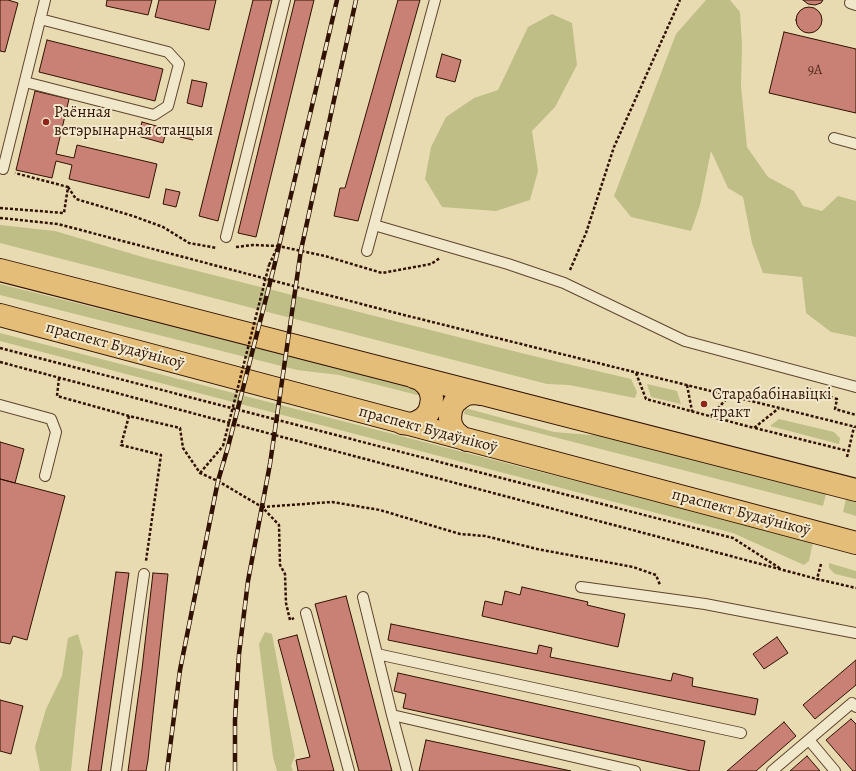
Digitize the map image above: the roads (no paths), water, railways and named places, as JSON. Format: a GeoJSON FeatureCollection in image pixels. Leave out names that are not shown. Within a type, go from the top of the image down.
{"type":"FeatureCollection","features":[{"type":"Feature","properties":{"kind":"main road"},"geometry":{"type":"LineString","coordinates":[[0,270],[856,490]]}},
{"type":"Feature","properties":{"kind":"main road","name":"праспект Будаўнікоў"},"geometry":{"type":"LineString","coordinates":[[0,315],[856,543]]}},
{"type":"Feature","properties":{"kind":"main road"},"geometry":{"type":"LineString","coordinates":[[402,423],[410,424],[424,418],[432,405],[430,390],[420,379],[413,376]]}},
{"type":"Feature","properties":{"kind":"main road"},"geometry":{"type":"LineString","coordinates":[[467,440],[460,437],[451,425],[451,410],[454,403],[466,394],[482,394]]}},
{"type":"Feature","properties":{"kind":"lane"},"geometry":{"type":"LineString","coordinates":[[3,169],[45,0]]}},
{"type":"Feature","properties":{"kind":"lane"},"geometry":{"type":"LineString","coordinates":[[226,237],[285,0]]}},
{"type":"Feature","properties":{"kind":"lane"},"geometry":{"type":"LineString","coordinates":[[367,251],[435,0]]}},
{"type":"Feature","properties":{"kind":"lane"},"geometry":{"type":"LineString","coordinates":[[25,82],[154,114],[168,106],[179,64],[168,52],[40,19]]}},
{"type":"Feature","properties":{"kind":"lane"},"geometry":{"type":"LineString","coordinates":[[834,138],[856,144]]}},
{"type":"Feature","properties":{"kind":"lane"},"geometry":{"type":"LineString","coordinates":[[374,225],[508,264],[564,283],[685,341],[856,387]]}},
{"type":"Feature","properties":{"kind":"lane"},"geometry":{"type":"LineString","coordinates":[[0,405],[51,419],[56,432],[45,476]]}},
{"type":"Feature","properties":{"kind":"lane"},"geometry":{"type":"LineString","coordinates":[[116,771],[144,574]]}},
{"type":"Feature","properties":{"kind":"lane"},"geometry":{"type":"LineString","coordinates":[[581,587],[705,604],[856,633]]}},
{"type":"Feature","properties":{"kind":"lane"},"geometry":{"type":"LineString","coordinates":[[363,597],[407,771]]}},
{"type":"Feature","properties":{"kind":"lane"},"geometry":{"type":"LineString","coordinates":[[306,613],[348,771]]}},
{"type":"Feature","properties":{"kind":"lane"},"geometry":{"type":"LineString","coordinates":[[377,654],[741,733]]}},
{"type":"Feature","properties":{"kind":"lane"},"geometry":{"type":"LineString","coordinates":[[772,771],[855,703]]}},
{"type":"Feature","properties":{"kind":"lane"},"geometry":{"type":"LineString","coordinates":[[392,715],[635,771]]}},
{"type":"Feature","properties":{"kind":"lane"},"geometry":{"type":"LineString","coordinates":[[809,740],[836,771]]}},
{"type":"Feature","properties":{"kind":"railway"},"geometry":{"type":"LineString","coordinates":[[167,771],[180,670],[218,481],[274,267],[337,0]]}},
{"type":"Feature","properties":{"kind":"railway"},"geometry":{"type":"LineString","coordinates":[[235,771],[235,720],[239,654],[248,581],[270,464],[301,250],[356,0]]}},
{"type":"Feature","properties":{"kind":"place","name":"Раённая ветэрынарная станцыя"},"geometry":{"type":"Point","coordinates":[46,122]}},
{"type":"Feature","properties":{"kind":"place","name":"Старабабінавіцкі тракт"},"geometry":{"type":"Point","coordinates":[704,404]}}]}
